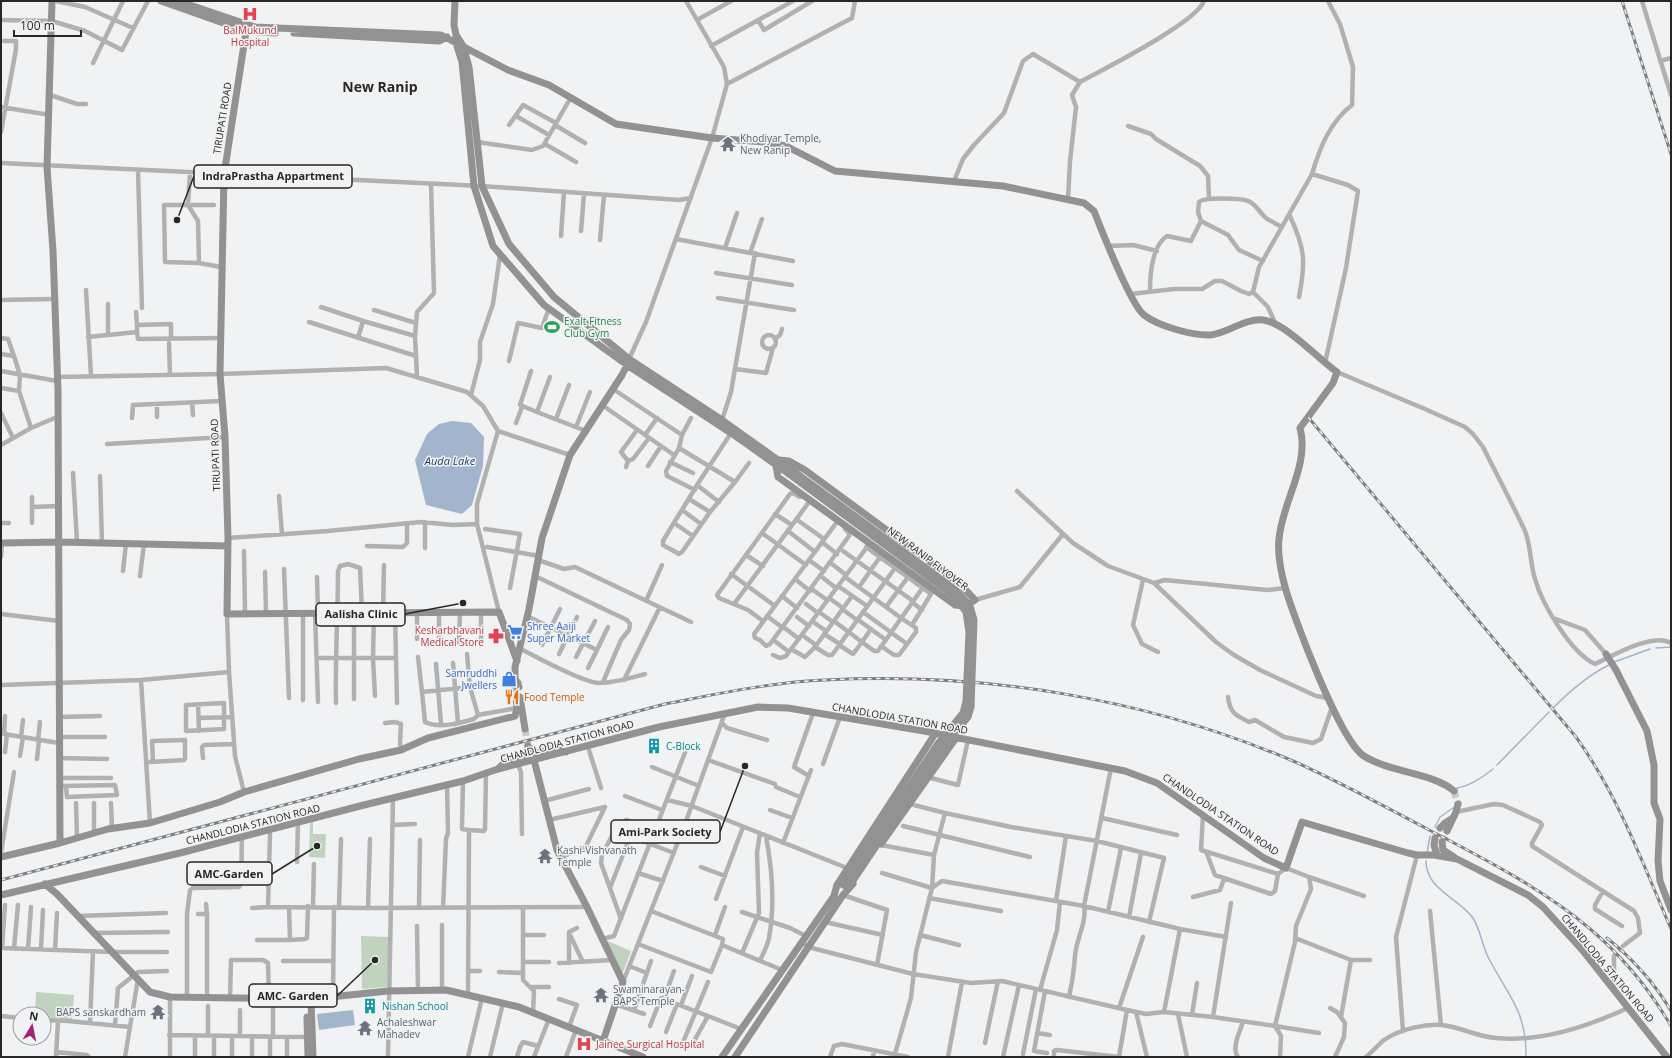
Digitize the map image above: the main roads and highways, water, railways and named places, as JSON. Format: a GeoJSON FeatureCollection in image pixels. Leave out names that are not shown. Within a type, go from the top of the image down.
{"type":"FeatureCollection","features":[{"type":"Feature","properties":{"kind":"water","name":"Auda Lake"},"geometry":{"type":"Polygon","coordinates":[[[452,421],[471,423],[484,437],[483,466],[472,505],[462,514],[426,505],[415,460],[427,434],[439,424],[452,421]]]}},
{"type":"Feature","properties":{"kind":"water"},"geometry":{"type":"Polygon","coordinates":[[[353,1010],[355,1025],[319,1030],[317,1014],[353,1010]]]}},
{"type":"Feature","properties":{"kind":"waterway"},"geometry":{"type":"LineString","coordinates":[[1656,648],[1671,647]]}},
{"type":"Feature","properties":{"kind":"waterway"},"geometry":{"type":"LineString","coordinates":[[1614,662],[1650,649]]}},
{"type":"Feature","properties":{"kind":"waterway"},"geometry":{"type":"LineString","coordinates":[[1553,708],[1580,684],[1609,665]]}},
{"type":"Feature","properties":{"kind":"waterway"},"geometry":{"type":"LineString","coordinates":[[1497,765],[1549,712]]}},
{"type":"Feature","properties":{"kind":"waterway"},"geometry":{"type":"LineString","coordinates":[[1457,791],[1457,788],[1481,778],[1493,769]]}},
{"type":"Feature","properties":{"kind":"waterway"},"geometry":{"type":"LineString","coordinates":[[1435,827],[1440,817],[1453,808]]}},
{"type":"Feature","properties":{"kind":"waterway"},"geometry":{"type":"LineString","coordinates":[[1427,853],[1430,836]]}},
{"type":"Feature","properties":{"kind":"waterway"},"geometry":{"type":"LineString","coordinates":[[1426,861],[1427,871],[1437,887],[1467,911],[1476,923],[1487,954],[1520,1016],[1525,1041],[1526,1057]]}},
{"type":"Feature","properties":{"kind":"tunnel"},"geometry":{"type":"LineString","coordinates":[[525,729],[528,746]]}},
{"type":"Feature","properties":{"kind":"tunnel"},"geometry":{"type":"LineString","coordinates":[[1454,791],[1458,804]]}},
{"type":"Feature","properties":{"kind":"tunnel"},"geometry":{"type":"LineString","coordinates":[[1442,842],[1447,831]]}},
{"type":"Feature","properties":{"kind":"tunnel"},"geometry":{"type":"LineString","coordinates":[[1614,956],[1623,946]]}},
{"type":"Feature","properties":{"kind":"railway"},"geometry":{"type":"LineString","coordinates":[[1622,1],[1671,154]]}},
{"type":"Feature","properties":{"kind":"railway"},"geometry":{"type":"LineString","coordinates":[[1308,417],[1576,737],[1605,782],[1629,830],[1671,929]]}},
{"type":"Feature","properties":{"kind":"railway"},"geometry":{"type":"LineString","coordinates":[[1,880],[665,704],[765,686],[805,681],[885,679],[945,680],[1064,694],[1123,706],[1180,721],[1237,739],[1311,769],[1493,864],[1534,888],[1572,914],[1601,938],[1623,961],[1654,999],[1671,1026]]}},
{"type":"Feature","properties":{"kind":"railway"},"geometry":{"type":"LineString","coordinates":[[1607,938],[1626,954],[1642,972],[1657,990],[1671,1011]]}},
{"type":"Feature","properties":{"kind":"place","name":"BalMukund Hospital"},"geometry":{"type":"Point","coordinates":[250,14]}},
{"type":"Feature","properties":{"kind":"place","name":"Khodiyar Temple, New Ranip"},"geometry":{"type":"Point","coordinates":[728,144]}},
{"type":"Feature","properties":{"kind":"place","name":"IndraPrastha Appartment"},"geometry":{"type":"Point","coordinates":[177,220]}},
{"type":"Feature","properties":{"kind":"place","name":"Exalt Fitness Club Gym"},"geometry":{"type":"Point","coordinates":[552,327]}},
{"type":"Feature","properties":{"kind":"place","name":"Aalisha Clinic"},"geometry":{"type":"Point","coordinates":[463,603]}},
{"type":"Feature","properties":{"kind":"place","name":"Shree Aaiji Super Market"},"geometry":{"type":"Point","coordinates":[515,632]}},
{"type":"Feature","properties":{"kind":"place","name":"Kesharbhavani Medical Store"},"geometry":{"type":"Point","coordinates":[496,636]}},
{"type":"Feature","properties":{"kind":"place","name":"Samruddhi Jwellers"},"geometry":{"type":"Point","coordinates":[509,679]}},
{"type":"Feature","properties":{"kind":"place","name":"Food Temple"},"geometry":{"type":"Point","coordinates":[512,697]}},
{"type":"Feature","properties":{"kind":"place","name":"C-Block"},"geometry":{"type":"Point","coordinates":[654,746]}},
{"type":"Feature","properties":{"kind":"place","name":"Ami-Park Society"},"geometry":{"type":"Point","coordinates":[745,766]}},
{"type":"Feature","properties":{"kind":"place","name":"AMC-Garden"},"geometry":{"type":"Point","coordinates":[317,846]}},
{"type":"Feature","properties":{"kind":"place","name":"Kashi-Vishvanath Temple"},"geometry":{"type":"Point","coordinates":[545,856]}},
{"type":"Feature","properties":{"kind":"place","name":"AMC- Garden"},"geometry":{"type":"Point","coordinates":[375,960]}},
{"type":"Feature","properties":{"kind":"place","name":"Swaminarayan- BAPS Temple"},"geometry":{"type":"Point","coordinates":[601,995]}},
{"type":"Feature","properties":{"kind":"place","name":"Nishan School"},"geometry":{"type":"Point","coordinates":[370,1006]}},
{"type":"Feature","properties":{"kind":"place","name":"BAPS sanskardham"},"geometry":{"type":"Point","coordinates":[158,1012]}},
{"type":"Feature","properties":{"kind":"place","name":"Achaleshwar Mahadev"},"geometry":{"type":"Point","coordinates":[365,1028]}},
{"type":"Feature","properties":{"kind":"place","name":"Jainee Surgical Hospital"},"geometry":{"type":"Point","coordinates":[584,1044]}},
{"type":"Feature","properties":{"kind":"district","name":"New Ranip"},"geometry":{"type":"Point","coordinates":[380,87]}}]}
